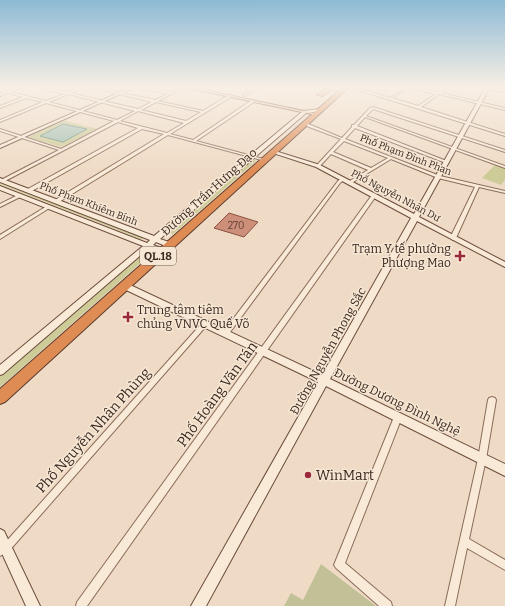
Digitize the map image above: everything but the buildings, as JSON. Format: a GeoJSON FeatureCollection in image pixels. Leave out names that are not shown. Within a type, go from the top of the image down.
{"type":"FeatureCollection","features":[{"type":"Feature","properties":{"kind":"highway","name":"Đường Trần Hưng Đạo"},"geometry":{"type":"LineString","coordinates":[[0,398],[314,115]]}},
{"type":"Feature","properties":{"kind":"main road"},"geometry":{"type":"LineString","coordinates":[[0,148],[71,115]]}},
{"type":"Feature","properties":{"kind":"main road","name":"Đường Trần Hưng Đạo"},"geometry":{"type":"LineString","coordinates":[[0,371],[252,156],[297,115]]}},
{"type":"Feature","properties":{"kind":"main road","name":"Đường Nguyễn Phong Sắc"},"geometry":{"type":"LineString","coordinates":[[198,606],[473,115]]}},
{"type":"Feature","properties":{"kind":"main road","name":"Phố Nguyễn Nhân Dư"},"geometry":{"type":"LineString","coordinates":[[273,152],[318,166],[505,265]]}},
{"type":"Feature","properties":{"kind":"main road","name":"Phố Phạm Khiêm Bính"},"geometry":{"type":"LineString","coordinates":[[1,180],[155,239],[166,248]]}},
{"type":"Feature","properties":{"kind":"main road","name":"Phố Phạm Khiêm Bính"},"geometry":{"type":"LineString","coordinates":[[0,188],[147,246],[166,248]]}},
{"type":"Feature","properties":{"kind":"main road","name":"Đường Dương Đình Nghệ"},"geometry":{"type":"LineString","coordinates":[[125,286],[325,381],[505,470]]}},
{"type":"Feature","properties":{"kind":"main road"},"geometry":{"type":"LineString","coordinates":[[0,535],[3,549],[33,606]]}},
{"type":"Feature","properties":{"kind":"street"},"geometry":{"type":"LineString","coordinates":[[0,121],[14,115]]}},
{"type":"Feature","properties":{"kind":"street"},"geometry":{"type":"LineString","coordinates":[[96,115],[195,140],[265,160]]}},
{"type":"Feature","properties":{"kind":"street"},"geometry":{"type":"LineString","coordinates":[[1,180],[128,115]]}},
{"type":"Feature","properties":{"kind":"street"},"geometry":{"type":"LineString","coordinates":[[159,115],[186,122]]}},
{"type":"Feature","properties":{"kind":"street"},"geometry":{"type":"LineString","coordinates":[[57,202],[197,115]]}},
{"type":"Feature","properties":{"kind":"street"},"geometry":{"type":"LineString","coordinates":[[195,140],[232,115]]}},
{"type":"Feature","properties":{"kind":"street"},"geometry":{"type":"LineString","coordinates":[[395,115],[505,151]]}},
{"type":"Feature","properties":{"kind":"street"},"geometry":{"type":"LineString","coordinates":[[444,115],[505,135]]}},
{"type":"Feature","properties":{"kind":"street"},"geometry":{"type":"LineString","coordinates":[[318,166],[353,126],[364,116],[505,167]]}},
{"type":"Feature","properties":{"kind":"street","name":"Phố Phạm Đình Phan"},"geometry":{"type":"LineString","coordinates":[[305,124],[439,177],[477,187],[505,192]]}},
{"type":"Feature","properties":{"kind":"street"},"geometry":{"type":"LineString","coordinates":[[353,126],[447,162]]}},
{"type":"Feature","properties":{"kind":"street"},"geometry":{"type":"LineString","coordinates":[[28,191],[142,127]]}},
{"type":"Feature","properties":{"kind":"street"},"geometry":{"type":"LineString","coordinates":[[0,130],[62,150]]}},
{"type":"Feature","properties":{"kind":"street"},"geometry":{"type":"LineString","coordinates":[[330,152],[371,170]]}},
{"type":"Feature","properties":{"kind":"street"},"geometry":{"type":"LineString","coordinates":[[350,183],[391,158]]}},
{"type":"Feature","properties":{"kind":"street"},"geometry":{"type":"LineString","coordinates":[[226,334],[339,182],[343,179]]}},
{"type":"Feature","properties":{"kind":"street"},"geometry":{"type":"LineString","coordinates":[[453,238],[477,187]]}},
{"type":"Feature","properties":{"kind":"street"},"geometry":{"type":"LineString","coordinates":[[0,206],[20,196]]}},
{"type":"Feature","properties":{"kind":"street","name":"Phố Hoàng Văn Tán"},"geometry":{"type":"LineString","coordinates":[[80,606],[374,196]]}},
{"type":"Feature","properties":{"kind":"street"},"geometry":{"type":"LineString","coordinates":[[0,237],[49,207]]}},
{"type":"Feature","properties":{"kind":"street","name":"Phố Nguyễn Nhân Phùng"},"geometry":{"type":"LineString","coordinates":[[3,549],[205,324]]}},
{"type":"Feature","properties":{"kind":"street"},"geometry":{"type":"LineString","coordinates":[[450,606],[482,459],[492,400]]}},
{"type":"Feature","properties":{"kind":"street"},"geometry":{"type":"LineString","coordinates":[[387,606],[339,565],[398,417]]}},
{"type":"Feature","properties":{"kind":"street"},"geometry":{"type":"LineString","coordinates":[[464,541],[505,565]]}},
{"type":"Feature","properties":{"kind":"shaded area"},"geometry":{"type":"Polygon","coordinates":[[[62,120],[98,129],[61,147],[28,137],[62,120]]]}},
{"type":"Feature","properties":{"kind":"shaded area"},"geometry":{"type":"Polygon","coordinates":[[[63,124],[87,129],[63,142],[40,136],[63,124]]]}},
{"type":"Feature","properties":{"kind":"shaded area"},"geometry":{"type":"Polygon","coordinates":[[[253,159],[256,161],[173,234],[169,233],[171,230],[253,159]]]}},
{"type":"Feature","properties":{"kind":"shaded area"},"geometry":{"type":"Polygon","coordinates":[[[495,165],[505,168],[505,180],[501,185],[482,178],[495,165]]]}},
{"type":"Feature","properties":{"kind":"shaded area"},"geometry":{"type":"Polygon","coordinates":[[[0,182],[144,238],[141,239],[0,184],[0,182]]]}},
{"type":"Feature","properties":{"kind":"shaded area"},"geometry":{"type":"Polygon","coordinates":[[[139,256],[143,256],[145,259],[0,387],[0,376],[139,256]]]}},
{"type":"Feature","properties":{"kind":"shaded area"},"geometry":{"type":"Polygon","coordinates":[[[321,564],[376,606],[284,606],[291,593],[303,600],[321,564]]]}},
{"type":"Feature","properties":{"kind":"place","name":"Trạm Y tế phường Phượng Mao"},"geometry":{"type":"Point","coordinates":[460,256]}},
{"type":"Feature","properties":{"kind":"place","name":"Trung tâm tiêm chủng VNVC Quế Võ"},"geometry":{"type":"Point","coordinates":[128,317]}},
{"type":"Feature","properties":{"kind":"place","name":"WinMart"},"geometry":{"type":"Point","coordinates":[308,475]}}]}
